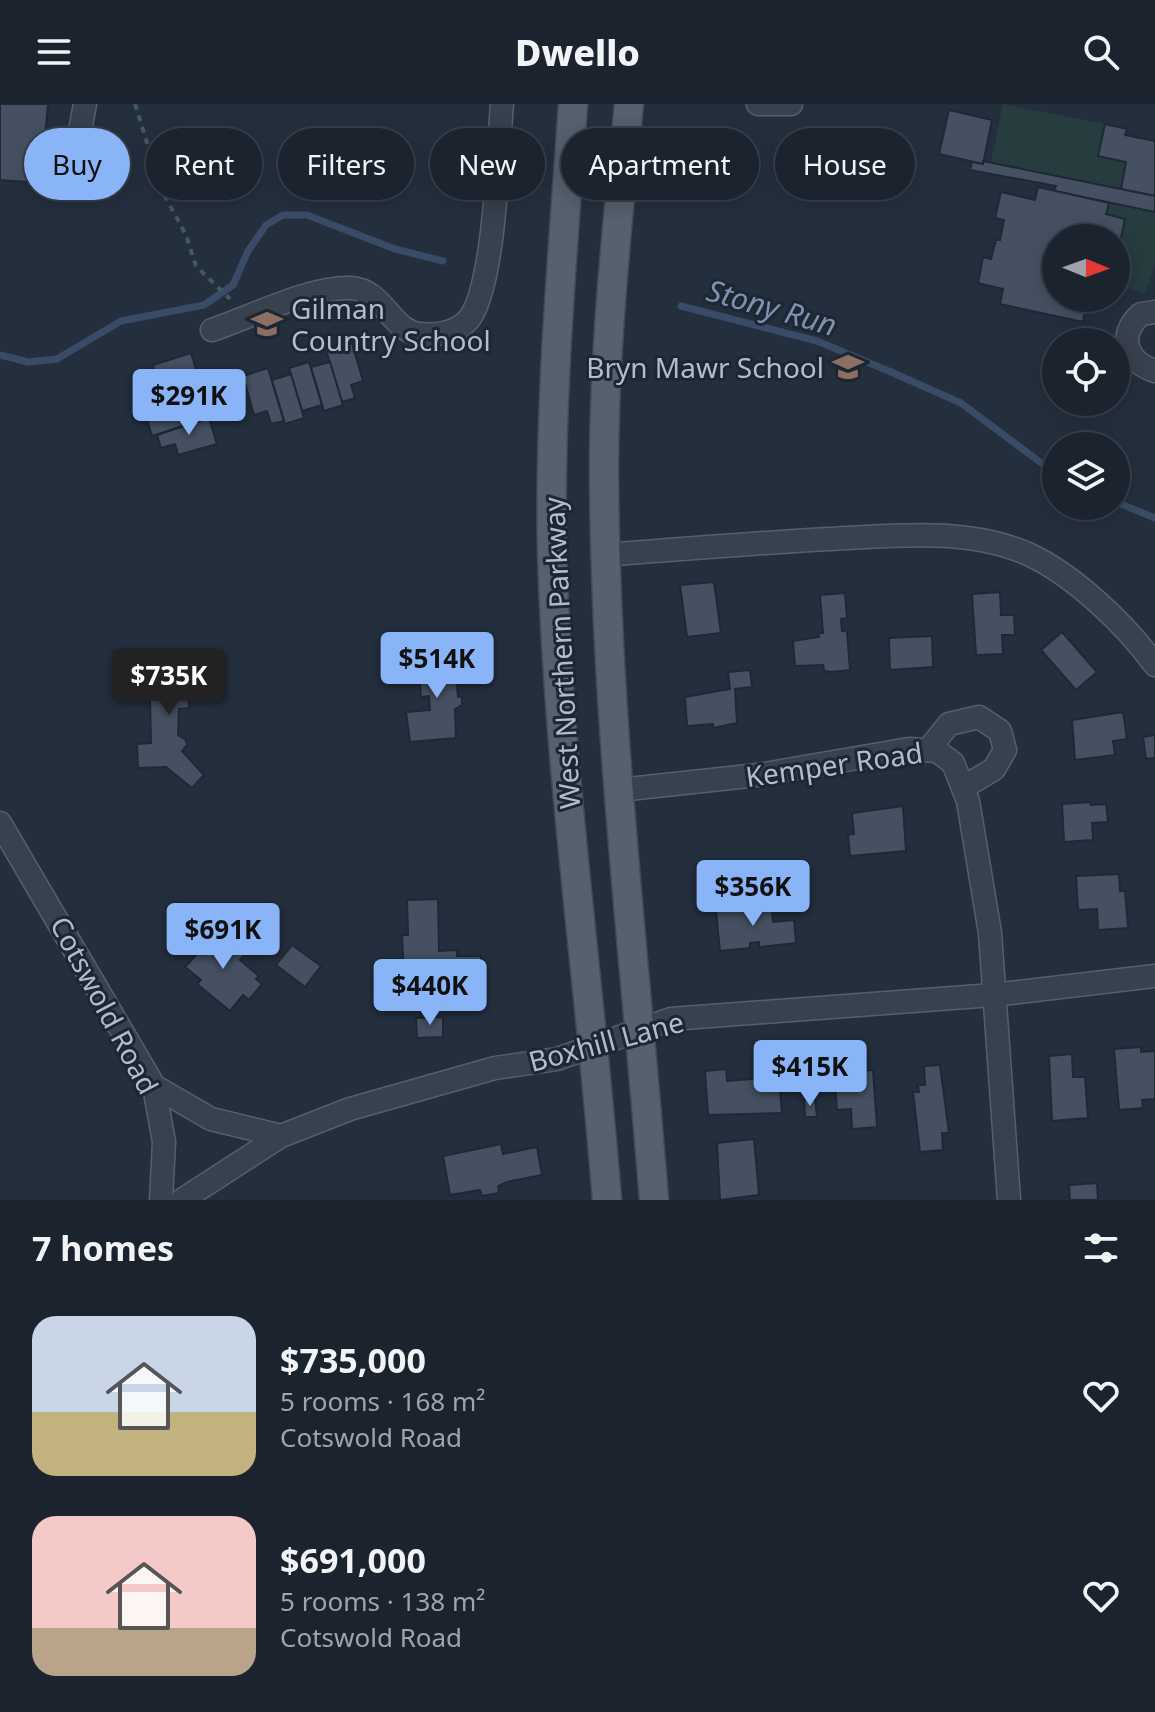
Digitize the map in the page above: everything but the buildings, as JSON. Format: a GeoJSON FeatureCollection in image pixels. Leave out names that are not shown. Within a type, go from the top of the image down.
{"type":"FeatureCollection","features":[{"type":"Feature","properties":{"kind":"main road","name":"West Northern Parkway"},"geometry":{"type":"LineString","coordinates":[[573,104],[553,415],[552,548],[567,801],[595,1045],[607,1200]]}},
{"type":"Feature","properties":{"kind":"main road","name":"West Northern Parkway"},"geometry":{"type":"LineString","coordinates":[[629,104],[605,402],[605,555],[619,790],[654,1200]]}},
{"type":"Feature","properties":{"kind":"street"},"geometry":{"type":"LineString","coordinates":[[81,128],[85,104]]}},
{"type":"Feature","properties":{"kind":"street"},"geometry":{"type":"LineString","coordinates":[[212,330],[330,289],[354,288],[369,292],[389,309],[401,327],[416,334],[442,334],[459,327],[469,318],[485,277],[502,104]]}},
{"type":"Feature","properties":{"kind":"street"},"geometry":{"type":"LineString","coordinates":[[758,104],[791,104]]}},
{"type":"Feature","properties":{"kind":"street"},"geometry":{"type":"LineString","coordinates":[[1155,312],[1141,314],[1127,332],[1127,350],[1132,360],[1155,371]]}},
{"type":"Feature","properties":{"kind":"street"},"geometry":{"type":"LineString","coordinates":[[605,555],[896,536],[967,538],[1028,554],[1080,588],[1135,638],[1155,665]]}},
{"type":"Feature","properties":{"kind":"street"},"geometry":{"type":"LineString","coordinates":[[928,750],[949,724],[979,717],[1000,731],[1005,750],[994,769],[964,787]]}},
{"type":"Feature","properties":{"kind":"street","name":"Kemper Road"},"geometry":{"type":"LineString","coordinates":[[619,790],[758,775],[909,749],[928,750],[947,757],[964,787],[990,933],[1009,1200]]}},
{"type":"Feature","properties":{"kind":"street","name":"Cotswold Road"},"geometry":{"type":"LineString","coordinates":[[0,823],[154,1086],[164,1142],[161,1200]]}},
{"type":"Feature","properties":{"kind":"street","name":"Boxhill Lane"},"geometry":{"type":"LineString","coordinates":[[182,1200],[281,1136],[417,1088],[495,1068],[557,1059],[671,1019],[993,995],[1155,976]]}},
{"type":"Feature","properties":{"kind":"street"},"geometry":{"type":"LineString","coordinates":[[154,1086],[211,1119],[281,1136]]}},
{"type":"Feature","properties":{"kind":"path"},"geometry":{"type":"LineString","coordinates":[[135,104],[162,191],[186,235],[196,266],[239,308]]}},
{"type":"Feature","properties":{"kind":"green space"},"geometry":{"type":"Polygon","coordinates":[[[1003,104],[1105,124],[1126,162],[1120,191],[991,162],[1003,104]]]}},
{"type":"Feature","properties":{"kind":"green space"},"geometry":{"type":"Polygon","coordinates":[[[1109,203],[1155,212],[1155,264],[1145,294],[1130,289],[1130,224],[1124,224],[1125,219],[1106,214],[1109,203]]]}},
{"type":"Feature","properties":{"kind":"waterway","name":"Stony Run"},"geometry":{"type":"LineString","coordinates":[[0,355],[28,362],[57,359],[121,321],[204,305],[233,285],[248,251],[266,225],[283,215],[307,215],[395,249],[443,261]]}},
{"type":"Feature","properties":{"kind":"waterway","name":"Stony Run"},"geometry":{"type":"LineString","coordinates":[[681,306],[817,341],[891,372],[961,403],[1042,464]]}},
{"type":"Feature","properties":{"kind":"waterway","name":"Stony Run"},"geometry":{"type":"LineString","coordinates":[[1130,508],[1155,518]]}},
{"type":"Feature","properties":{"kind":"place","name":"Gilman Country School"},"geometry":{"type":"Point","coordinates":[267,324]}},
{"type":"Feature","properties":{"kind":"place","name":"Bryn Mawr School"},"geometry":{"type":"Point","coordinates":[848,367]}}]}
